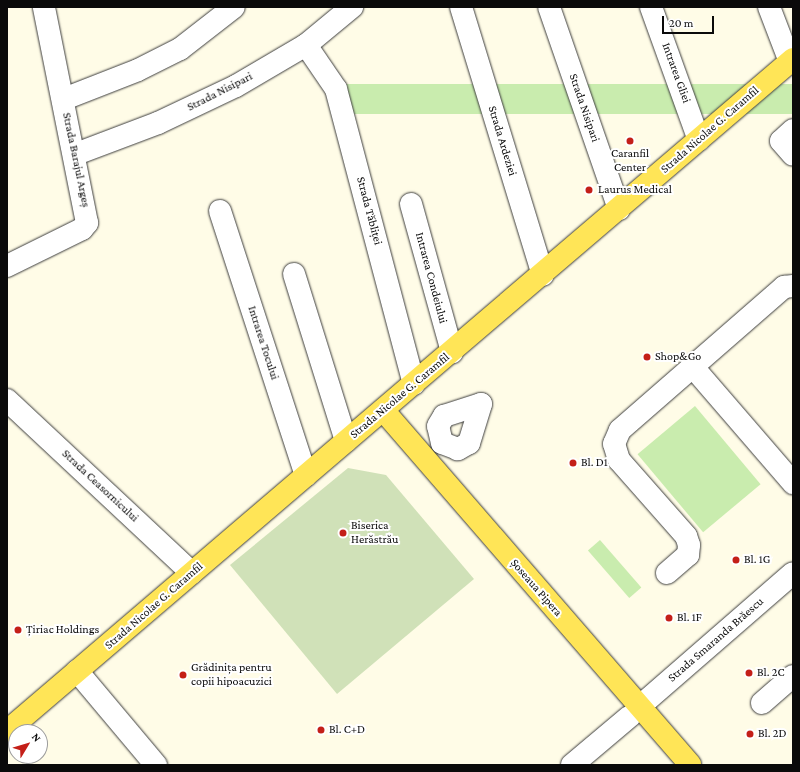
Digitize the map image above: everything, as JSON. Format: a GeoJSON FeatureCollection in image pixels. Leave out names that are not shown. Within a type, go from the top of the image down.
{"type":"FeatureCollection","features":[{"type":"Feature","properties":{"kind":"main road","name":"Strada Nicolae G. Caramfil"},"geometry":{"type":"LineString","coordinates":[[7,731],[306,474],[543,275],[791,60]]}},
{"type":"Feature","properties":{"kind":"main road","name":"Șoseaua Pipera"},"geometry":{"type":"LineString","coordinates":[[377,415],[634,712],[690,765]]}},
{"type":"Feature","properties":{"kind":"main road","name":"Șoseaua Pipera"},"geometry":{"type":"LineString","coordinates":[[634,712],[671,765]]}},
{"type":"Feature","properties":{"kind":"street","name":"Strada Barajul Argeș"},"geometry":{"type":"LineString","coordinates":[[7,266],[82,229],[87,223],[76,154],[44,7]]}},
{"type":"Feature","properties":{"kind":"street"},"geometry":{"type":"LineString","coordinates":[[64,99],[138,70],[180,49],[234,7]]}},
{"type":"Feature","properties":{"kind":"street","name":"Strada Nisipari"},"geometry":{"type":"LineString","coordinates":[[76,154],[193,106],[306,46],[352,7]]}},
{"type":"Feature","properties":{"kind":"street","name":"Strada Ardeziei"},"geometry":{"type":"LineString","coordinates":[[461,7],[543,275]]}},
{"type":"Feature","properties":{"kind":"street","name":"Strada Nisipari"},"geometry":{"type":"LineString","coordinates":[[549,7],[620,209]]}},
{"type":"Feature","properties":{"kind":"street","name":"Intrarea Gliei"},"geometry":{"type":"LineString","coordinates":[[651,7],[699,140]]}},
{"type":"Feature","properties":{"kind":"street"},"geometry":{"type":"LineString","coordinates":[[769,7],[791,60]]}},
{"type":"Feature","properties":{"kind":"street","name":"Strada Tăbliței"},"geometry":{"type":"LineString","coordinates":[[306,46],[336,89],[414,384]]}},
{"type":"Feature","properties":{"kind":"street","name":"Intrarea Condeiului"},"geometry":{"type":"LineString","coordinates":[[411,204],[452,352]]}},
{"type":"Feature","properties":{"kind":"street","name":"Intrarea Tocului"},"geometry":{"type":"LineString","coordinates":[[220,210],[306,474]]}},
{"type":"Feature","properties":{"kind":"street"},"geometry":{"type":"LineString","coordinates":[[294,274],[346,441]]}},
{"type":"Feature","properties":{"kind":"street"},"geometry":{"type":"LineString","coordinates":[[667,573],[688,555],[686,536],[619,460],[614,444],[620,430],[784,287],[793,286]]}},
{"type":"Feature","properties":{"kind":"street"},"geometry":{"type":"LineString","coordinates":[[692,366],[793,483]]}},
{"type":"Feature","properties":{"kind":"street","name":"Strada Ceasornicului"},"geometry":{"type":"LineString","coordinates":[[8,403],[192,572]]}},
{"type":"Feature","properties":{"kind":"street","name":"Strada Smaranda Brăescu"},"geometry":{"type":"LineString","coordinates":[[572,765],[793,573]]}},
{"type":"Feature","properties":{"kind":"street"},"geometry":{"type":"LineString","coordinates":[[77,671],[156,765]]}},
{"type":"Feature","properties":{"kind":"street"},"geometry":{"type":"LineString","coordinates":[[762,703],[793,676]]}},
{"type":"Feature","properties":{"kind":"green space"},"geometry":{"type":"Polygon","coordinates":[[[338,84],[793,84],[793,114],[338,114],[338,84]]]}},
{"type":"Feature","properties":{"kind":"green space"},"geometry":{"type":"Polygon","coordinates":[[[695,406],[761,484],[703,532],[638,454],[695,406]]]}},
{"type":"Feature","properties":{"kind":"green space"},"geometry":{"type":"Polygon","coordinates":[[[348,468],[386,475],[474,579],[337,694],[230,565],[348,468]]]}},
{"type":"Feature","properties":{"kind":"green space"},"geometry":{"type":"Polygon","coordinates":[[[600,540],[641,588],[629,598],[588,550],[600,540]]]}},
{"type":"Feature","properties":{"kind":"place","name":"Caranfil Center"},"geometry":{"type":"Point","coordinates":[630,141]}},
{"type":"Feature","properties":{"kind":"place","name":"Laurus Medical"},"geometry":{"type":"Point","coordinates":[589,190]}},
{"type":"Feature","properties":{"kind":"place","name":"Shop&Go"},"geometry":{"type":"Point","coordinates":[647,357]}},
{"type":"Feature","properties":{"kind":"place","name":"Bl. D1"},"geometry":{"type":"Point","coordinates":[573,463]}},
{"type":"Feature","properties":{"kind":"place","name":"Biserica Herăstrău"},"geometry":{"type":"Point","coordinates":[343,533]}},
{"type":"Feature","properties":{"kind":"place","name":"Bl. 1G"},"geometry":{"type":"Point","coordinates":[736,560]}},
{"type":"Feature","properties":{"kind":"place","name":"Bl. 1F"},"geometry":{"type":"Point","coordinates":[669,618]}},
{"type":"Feature","properties":{"kind":"place","name":"Țiriac Holdings"},"geometry":{"type":"Point","coordinates":[18,630]}},
{"type":"Feature","properties":{"kind":"place","name":"Bl. 2C"},"geometry":{"type":"Point","coordinates":[749,673]}},
{"type":"Feature","properties":{"kind":"place","name":"Grădinița pentru copii hipoacuzici"},"geometry":{"type":"Point","coordinates":[183,675]}},
{"type":"Feature","properties":{"kind":"place","name":"Bl. C+D"},"geometry":{"type":"Point","coordinates":[321,730]}},
{"type":"Feature","properties":{"kind":"place","name":"Bl. 2D"},"geometry":{"type":"Point","coordinates":[750,734]}}]}
